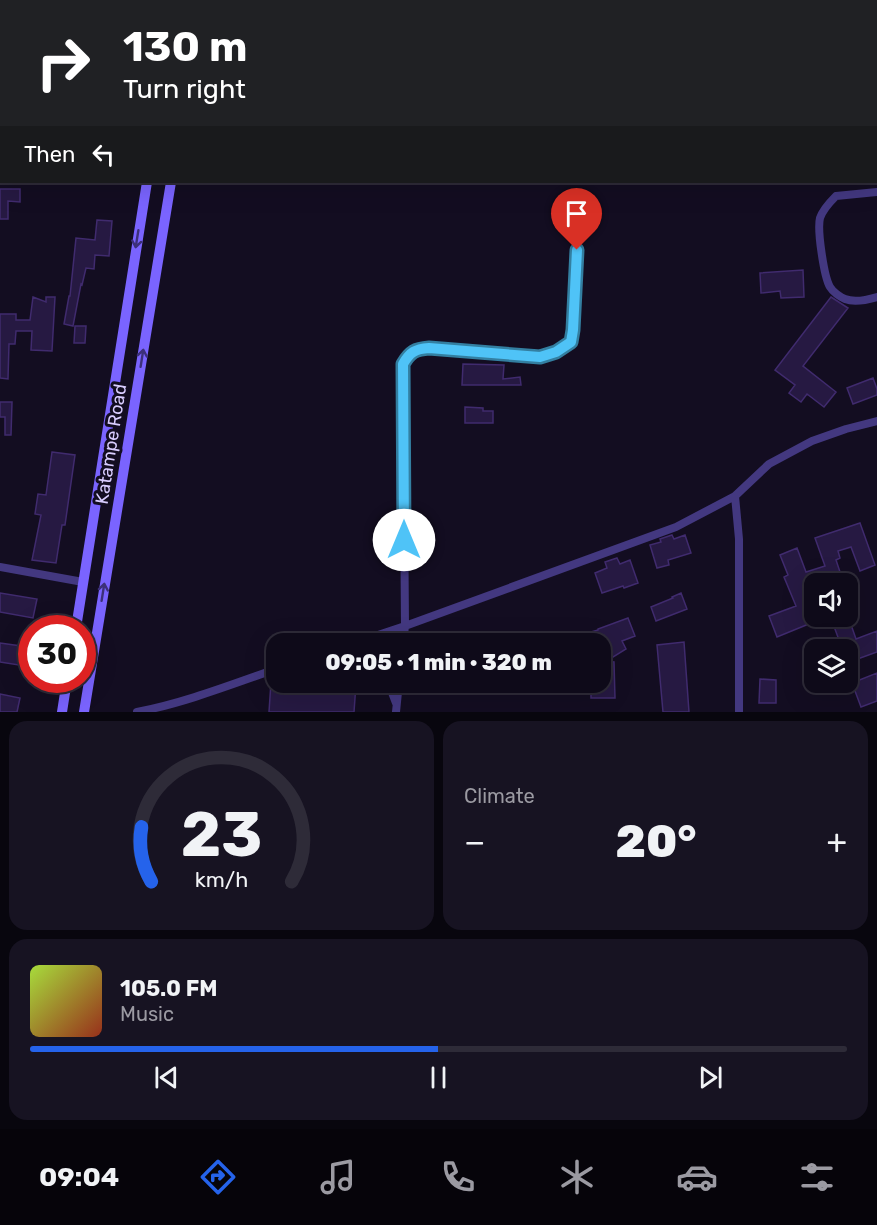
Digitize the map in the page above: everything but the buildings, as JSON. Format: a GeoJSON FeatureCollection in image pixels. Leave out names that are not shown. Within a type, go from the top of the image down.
{"type":"FeatureCollection","features":[{"type":"Feature","properties":{"kind":"main road","name":"Katampe Road"},"geometry":{"type":"LineString","coordinates":[[78,615],[147,183]]}},
{"type":"Feature","properties":{"kind":"main road","name":"Katampe Road"},"geometry":{"type":"LineString","coordinates":[[84,712],[171,183]]}},
{"type":"Feature","properties":{"kind":"main road"},"geometry":{"type":"LineString","coordinates":[[62,712],[65,693]]}},
{"type":"Feature","properties":{"kind":"street"},"geometry":{"type":"LineString","coordinates":[[877,192],[836,195],[820,219],[820,248],[830,287],[836,293],[846,300],[862,301],[877,297]]}},
{"type":"Feature","properties":{"kind":"street"},"geometry":{"type":"LineString","coordinates":[[404,633],[403,364],[417,349],[429,348],[540,357],[556,352],[571,342],[577,250]]}},
{"type":"Feature","properties":{"kind":"street"},"geometry":{"type":"LineString","coordinates":[[386,633],[676,527],[735,496],[769,464],[812,441],[877,421]]}},
{"type":"Feature","properties":{"kind":"street"},"geometry":{"type":"LineString","coordinates":[[735,496],[739,539],[739,712]]}},
{"type":"Feature","properties":{"kind":"street"},"geometry":{"type":"LineString","coordinates":[[0,567],[83,582]]}},
{"type":"Feature","properties":{"kind":"street"},"geometry":{"type":"LineString","coordinates":[[137,712],[167,705],[266,672]]}},
{"type":"Feature","properties":{"kind":"street"},"geometry":{"type":"LineString","coordinates":[[391,693],[396,709]]}},
{"type":"Feature","properties":{"kind":"street"},"geometry":{"type":"LineString","coordinates":[[396,709],[398,693]]}},
{"type":"Feature","properties":{"kind":"route"},"geometry":{"type":"LineString","coordinates":[[404,540],[403,364],[417,349],[429,348],[540,357],[556,352],[571,342],[577,250]]}}]}
